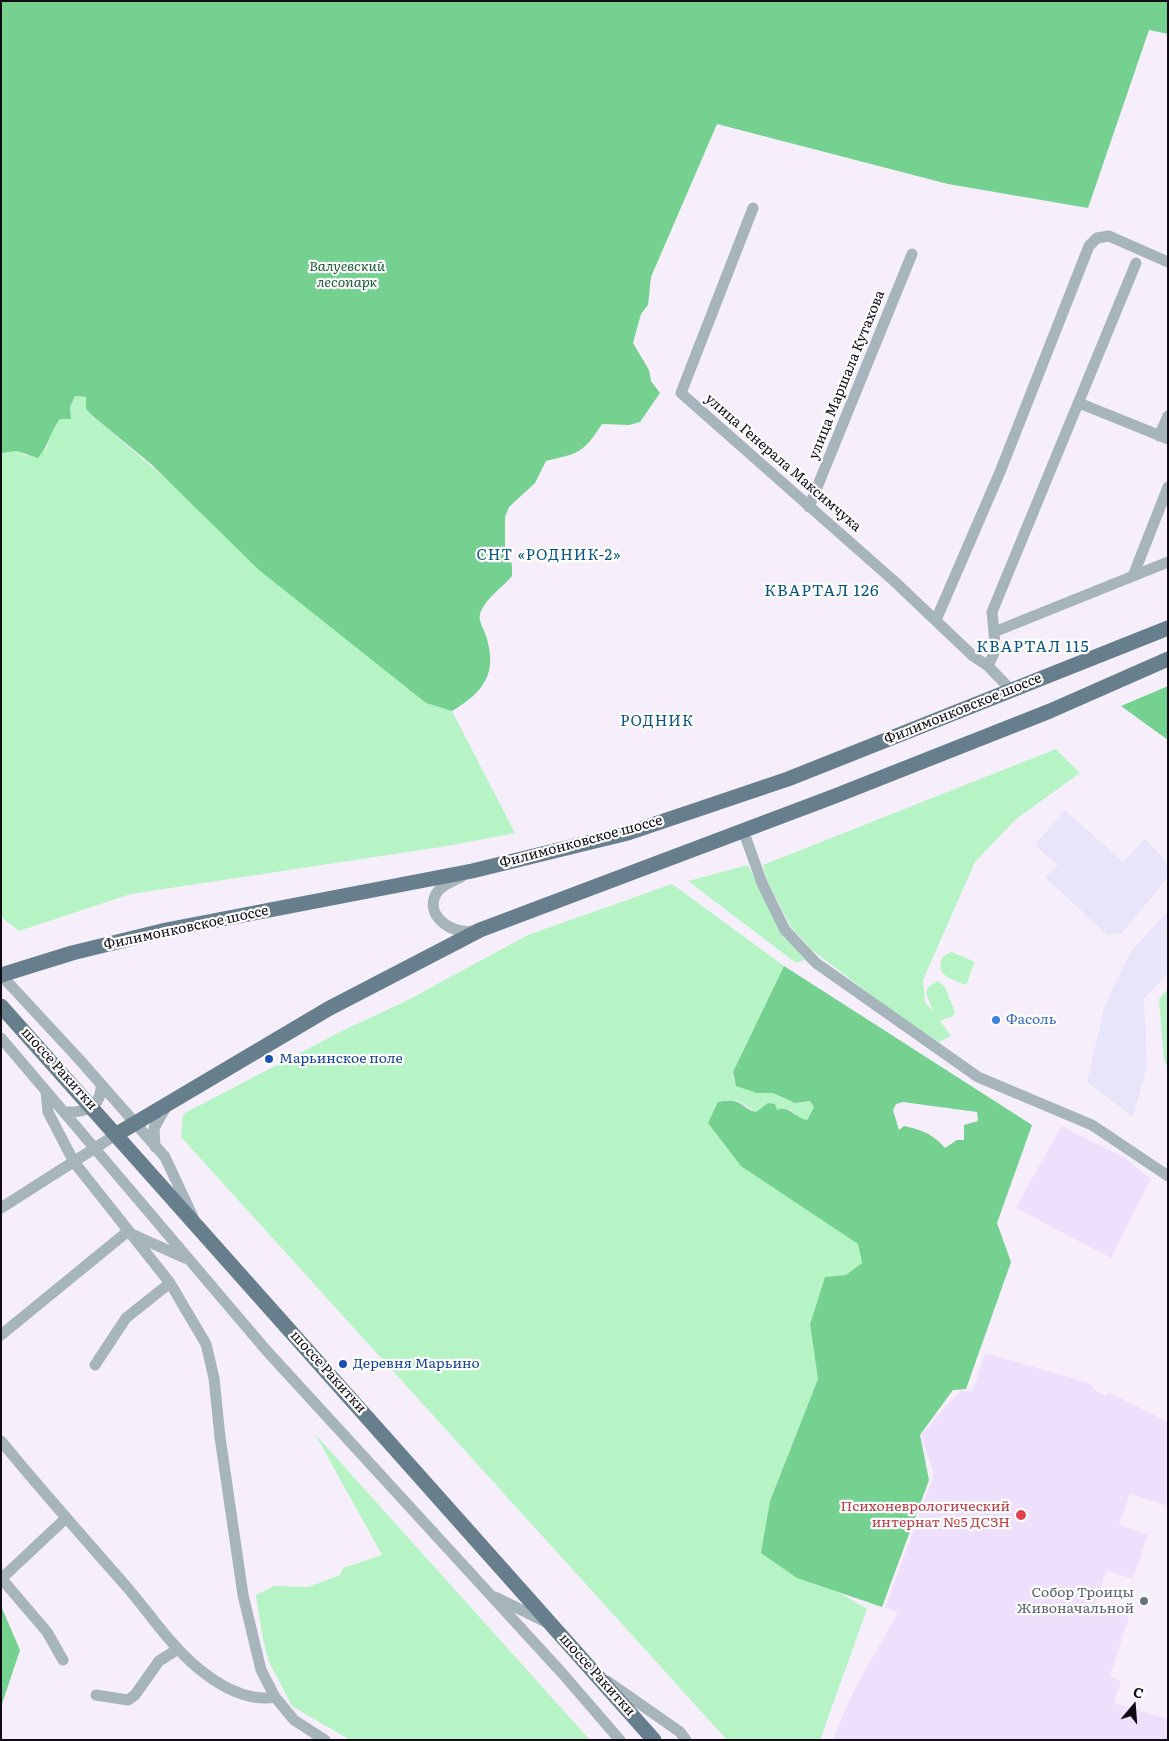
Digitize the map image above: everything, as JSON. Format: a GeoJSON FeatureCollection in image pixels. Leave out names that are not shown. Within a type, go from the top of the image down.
{"type":"FeatureCollection","features":[{"type":"Feature","properties":{"kind":"main road","name":"Филимонковское шоссе"},"geometry":{"type":"LineString","coordinates":[[1,975],[72,953],[170,929],[472,871],[628,833],[788,779],[1168,628]]}},
{"type":"Feature","properties":{"kind":"main road"},"geometry":{"type":"LineString","coordinates":[[117,1134],[328,1009],[480,930],[1050,711],[1168,659]]}},
{"type":"Feature","properties":{"kind":"main road","name":"шоссе Ракитки"},"geometry":{"type":"LineString","coordinates":[[1,1006],[93,1107],[654,1740]]}},
{"type":"Feature","properties":{"kind":"street","name":"улица Генерала Максимчука"},"geometry":{"type":"LineString","coordinates":[[752,208],[681,393],[936,620],[973,656],[988,666],[1011,690]]}},
{"type":"Feature","properties":{"kind":"street"},"geometry":{"type":"LineString","coordinates":[[936,620],[1000,472],[1089,246],[1097,238],[1109,236],[1168,262]]}},
{"type":"Feature","properties":{"kind":"street","name":"улица Маршала Кутахова"},"geometry":{"type":"LineString","coordinates":[[809,507],[912,254]]}},
{"type":"Feature","properties":{"kind":"street"},"geometry":{"type":"LineString","coordinates":[[988,666],[995,651],[992,612],[1136,263]]}},
{"type":"Feature","properties":{"kind":"street"},"geometry":{"type":"LineString","coordinates":[[1079,403],[1164,438],[1168,416]]}},
{"type":"Feature","properties":{"kind":"street"},"geometry":{"type":"LineString","coordinates":[[1133,576],[1168,487]]}},
{"type":"Feature","properties":{"kind":"street"},"geometry":{"type":"LineString","coordinates":[[994,632],[1168,562]]}},
{"type":"Feature","properties":{"kind":"street"},"geometry":{"type":"LineString","coordinates":[[743,830],[762,883],[785,930],[816,963],[978,1077],[1092,1125],[1168,1176]]}},
{"type":"Feature","properties":{"kind":"street"},"geometry":{"type":"LineString","coordinates":[[472,871],[443,886],[437,893],[433,904],[436,914],[443,924],[454,931],[463,933],[480,930]]}},
{"type":"Feature","properties":{"kind":"street"},"geometry":{"type":"LineString","coordinates":[[1,975],[136,1123],[165,1158],[197,1225]]}},
{"type":"Feature","properties":{"kind":"street"},"geometry":{"type":"LineString","coordinates":[[1,1038],[266,1350],[562,1673],[620,1740]]}},
{"type":"Feature","properties":{"kind":"street"},"geometry":{"type":"LineString","coordinates":[[64,1112],[79,1112],[93,1107],[100,1098],[101,1085]]}},
{"type":"Feature","properties":{"kind":"street"},"geometry":{"type":"LineString","coordinates":[[46,1091],[48,1112],[74,1162],[127,1232],[170,1283],[198,1329],[211,1360],[243,1595],[261,1670],[275,1697],[294,1720],[325,1740]]}},
{"type":"Feature","properties":{"kind":"street"},"geometry":{"type":"LineString","coordinates":[[156,1147],[154,1128],[159,1115],[168,1104]]}},
{"type":"Feature","properties":{"kind":"street"},"geometry":{"type":"LineString","coordinates":[[1,1208],[117,1134]]}},
{"type":"Feature","properties":{"kind":"street"},"geometry":{"type":"LineString","coordinates":[[127,1232],[187,1259]]}},
{"type":"Feature","properties":{"kind":"street"},"geometry":{"type":"LineString","coordinates":[[1,1335],[127,1232]]}},
{"type":"Feature","properties":{"kind":"street"},"geometry":{"type":"LineString","coordinates":[[95,1365],[126,1318],[170,1283]]}},
{"type":"Feature","properties":{"kind":"street"},"geometry":{"type":"LineString","coordinates":[[1,1442],[178,1649],[198,1668],[226,1686],[248,1697],[263,1699],[275,1697]]}},
{"type":"Feature","properties":{"kind":"street"},"geometry":{"type":"LineString","coordinates":[[63,1660],[47,1632],[1,1578],[65,1519]]}},
{"type":"Feature","properties":{"kind":"street"},"geometry":{"type":"LineString","coordinates":[[489,1594],[552,1625]]}},
{"type":"Feature","properties":{"kind":"street"},"geometry":{"type":"LineString","coordinates":[[96,1695],[128,1700],[135,1695],[159,1661],[178,1649]]}},
{"type":"Feature","properties":{"kind":"street"},"geometry":{"type":"LineString","coordinates":[[593,1671],[680,1732],[686,1740]]}},
{"type":"Feature","properties":{"kind":"shaded area"},"geometry":{"type":"Polygon","coordinates":[[[1065,810],[1123,862],[1145,839],[1168,863],[1168,877],[1122,933],[1107,935],[1045,877],[1058,866],[1035,845],[1065,810]]]}},
{"type":"Feature","properties":{"kind":"shaded area"},"geometry":{"type":"Polygon","coordinates":[[[1168,911],[1168,973],[1144,999],[1147,1066],[1133,1117],[1087,1082],[1105,1004],[1131,951],[1168,911]]]}},
{"type":"Feature","properties":{"kind":"shaded area"},"geometry":{"type":"Polygon","coordinates":[[[1061,1126],[1123,1157],[1151,1179],[1111,1258],[1016,1208],[1061,1126]]]}},
{"type":"Feature","properties":{"kind":"shaded area","name":"Психоневрологический интернат №5 ДСЗН"},"geometry":{"type":"Polygon","coordinates":[[[985,1353],[1089,1383],[1096,1391],[1106,1396],[1108,1392],[1168,1422],[1168,1506],[1130,1494],[1119,1525],[1148,1534],[1133,1579],[1106,1571],[1095,1606],[1129,1617],[1110,1676],[1121,1681],[1114,1703],[1168,1719],[1168,1740],[833,1740],[852,1694],[898,1612],[885,1608],[934,1474],[921,1435],[961,1390],[969,1392],[973,1390],[985,1353]]]}},
{"type":"Feature","properties":{"kind":"green space","name":"Валуевский лесопарк"},"geometry":{"type":"Polygon","coordinates":[[[1,1],[1168,1],[1168,34],[1149,30],[1088,208],[948,184],[717,124],[651,277],[648,305],[641,314],[633,343],[649,370],[651,381],[660,393],[640,422],[629,425],[602,424],[590,441],[580,450],[546,461],[535,483],[509,507],[505,517],[505,554],[512,564],[512,576],[487,601],[480,615],[480,621],[489,649],[489,671],[480,689],[452,711],[426,703],[259,570],[151,464],[86,409],[86,397],[75,396],[70,407],[71,419],[60,419],[45,449],[38,458],[17,451],[1,453],[1,1]]]}},
{"type":"Feature","properties":{"kind":"green space"},"geometry":{"type":"Polygon","coordinates":[[[75,396],[86,397],[94,417],[426,703],[452,711],[515,833],[447,846],[131,894],[19,931],[1,917],[1,453],[17,451],[27,456],[46,449],[53,428],[60,419],[71,418],[70,407],[75,396]]]}},
{"type":"Feature","properties":{"kind":"green space"},"geometry":{"type":"Polygon","coordinates":[[[1168,686],[1168,740],[1121,706],[1168,686]]]}},
{"type":"Feature","properties":{"kind":"green space"},"geometry":{"type":"Polygon","coordinates":[[[1056,749],[1080,773],[1016,819],[975,862],[923,980],[925,1002],[933,1012],[926,992],[929,986],[938,981],[945,987],[955,1012],[953,1016],[940,1021],[951,1036],[939,1042],[913,1027],[812,950],[791,927],[767,880],[763,865],[1056,749]]]}},
{"type":"Feature","properties":{"kind":"green space"},"geometry":{"type":"Polygon","coordinates":[[[748,865],[784,937],[805,960],[796,963],[688,881],[748,865]]]}},
{"type":"Feature","properties":{"kind":"green space"},"geometry":{"type":"Polygon","coordinates":[[[672,884],[784,966],[733,1072],[733,1079],[757,1093],[773,1093],[795,1103],[810,1101],[814,1107],[807,1120],[800,1119],[790,1109],[756,1112],[739,1101],[725,1100],[806,1207],[858,1244],[862,1264],[846,1275],[825,1277],[810,1324],[818,1379],[770,1501],[797,1578],[838,1592],[867,1609],[820,1740],[727,1740],[181,1137],[183,1114],[340,1032],[406,1001],[528,935],[672,884]]]}},
{"type":"Feature","properties":{"kind":"green space"},"geometry":{"type":"Polygon","coordinates":[[[952,952],[975,962],[966,985],[947,977],[941,971],[942,959],[952,952]]]}},
{"type":"Feature","properties":{"kind":"green space"},"geometry":{"type":"Polygon","coordinates":[[[784,966],[1032,1125],[997,1223],[1011,1262],[966,1389],[953,1390],[920,1435],[929,1480],[882,1607],[797,1578],[761,1553],[770,1501],[818,1379],[810,1324],[825,1277],[846,1275],[862,1263],[858,1244],[741,1166],[708,1123],[718,1102],[737,1102],[756,1112],[768,1103],[775,1104],[777,1110],[789,1110],[807,1120],[814,1107],[810,1101],[795,1103],[773,1093],[757,1093],[736,1086],[733,1072],[784,966]],[[903,1102],[896,1104],[893,1110],[899,1130],[904,1126],[922,1131],[932,1136],[945,1148],[957,1140],[964,1140],[964,1125],[978,1121],[977,1112],[903,1102]]]}},
{"type":"Feature","properties":{"kind":"green space"},"geometry":{"type":"Polygon","coordinates":[[[1168,989],[1168,1069],[1164,1059],[1159,999],[1168,989]]]}},
{"type":"Feature","properties":{"kind":"green space"},"geometry":{"type":"Polygon","coordinates":[[[315,1434],[590,1740],[350,1740],[292,1706],[269,1662],[263,1640],[256,1595],[274,1586],[308,1587],[340,1575],[343,1568],[382,1555],[315,1434]]]}},
{"type":"Feature","properties":{"kind":"green space"},"geometry":{"type":"Polygon","coordinates":[[[1,1606],[20,1650],[1,1707],[1,1606]]]}},
{"type":"Feature","properties":{"kind":"place","name":"Фасоль"},"geometry":{"type":"Point","coordinates":[996,1020]}},
{"type":"Feature","properties":{"kind":"place","name":"Марьинское поле"},"geometry":{"type":"Point","coordinates":[269,1059]}},
{"type":"Feature","properties":{"kind":"place","name":"Деревня Марьино"},"geometry":{"type":"Point","coordinates":[343,1364]}},
{"type":"Feature","properties":{"kind":"place","name":"Психоневрологический интернат №5 ДСЗН"},"geometry":{"type":"Point","coordinates":[1021,1515]}},
{"type":"Feature","properties":{"kind":"place","name":"Собор Троицы Живоначальной"},"geometry":{"type":"Point","coordinates":[1144,1601]}},
{"type":"Feature","properties":{"kind":"district","name":"СНТ «РОДНИК-2»"},"geometry":{"type":"Point","coordinates":[549,556]}},
{"type":"Feature","properties":{"kind":"district","name":"КВАРТАЛ 126"},"geometry":{"type":"Point","coordinates":[822,591]}},
{"type":"Feature","properties":{"kind":"district","name":"КВАРТАЛ 115"},"geometry":{"type":"Point","coordinates":[1033,647]}},
{"type":"Feature","properties":{"kind":"district","name":"РОДНИК"},"geometry":{"type":"Point","coordinates":[657,722]}}]}
